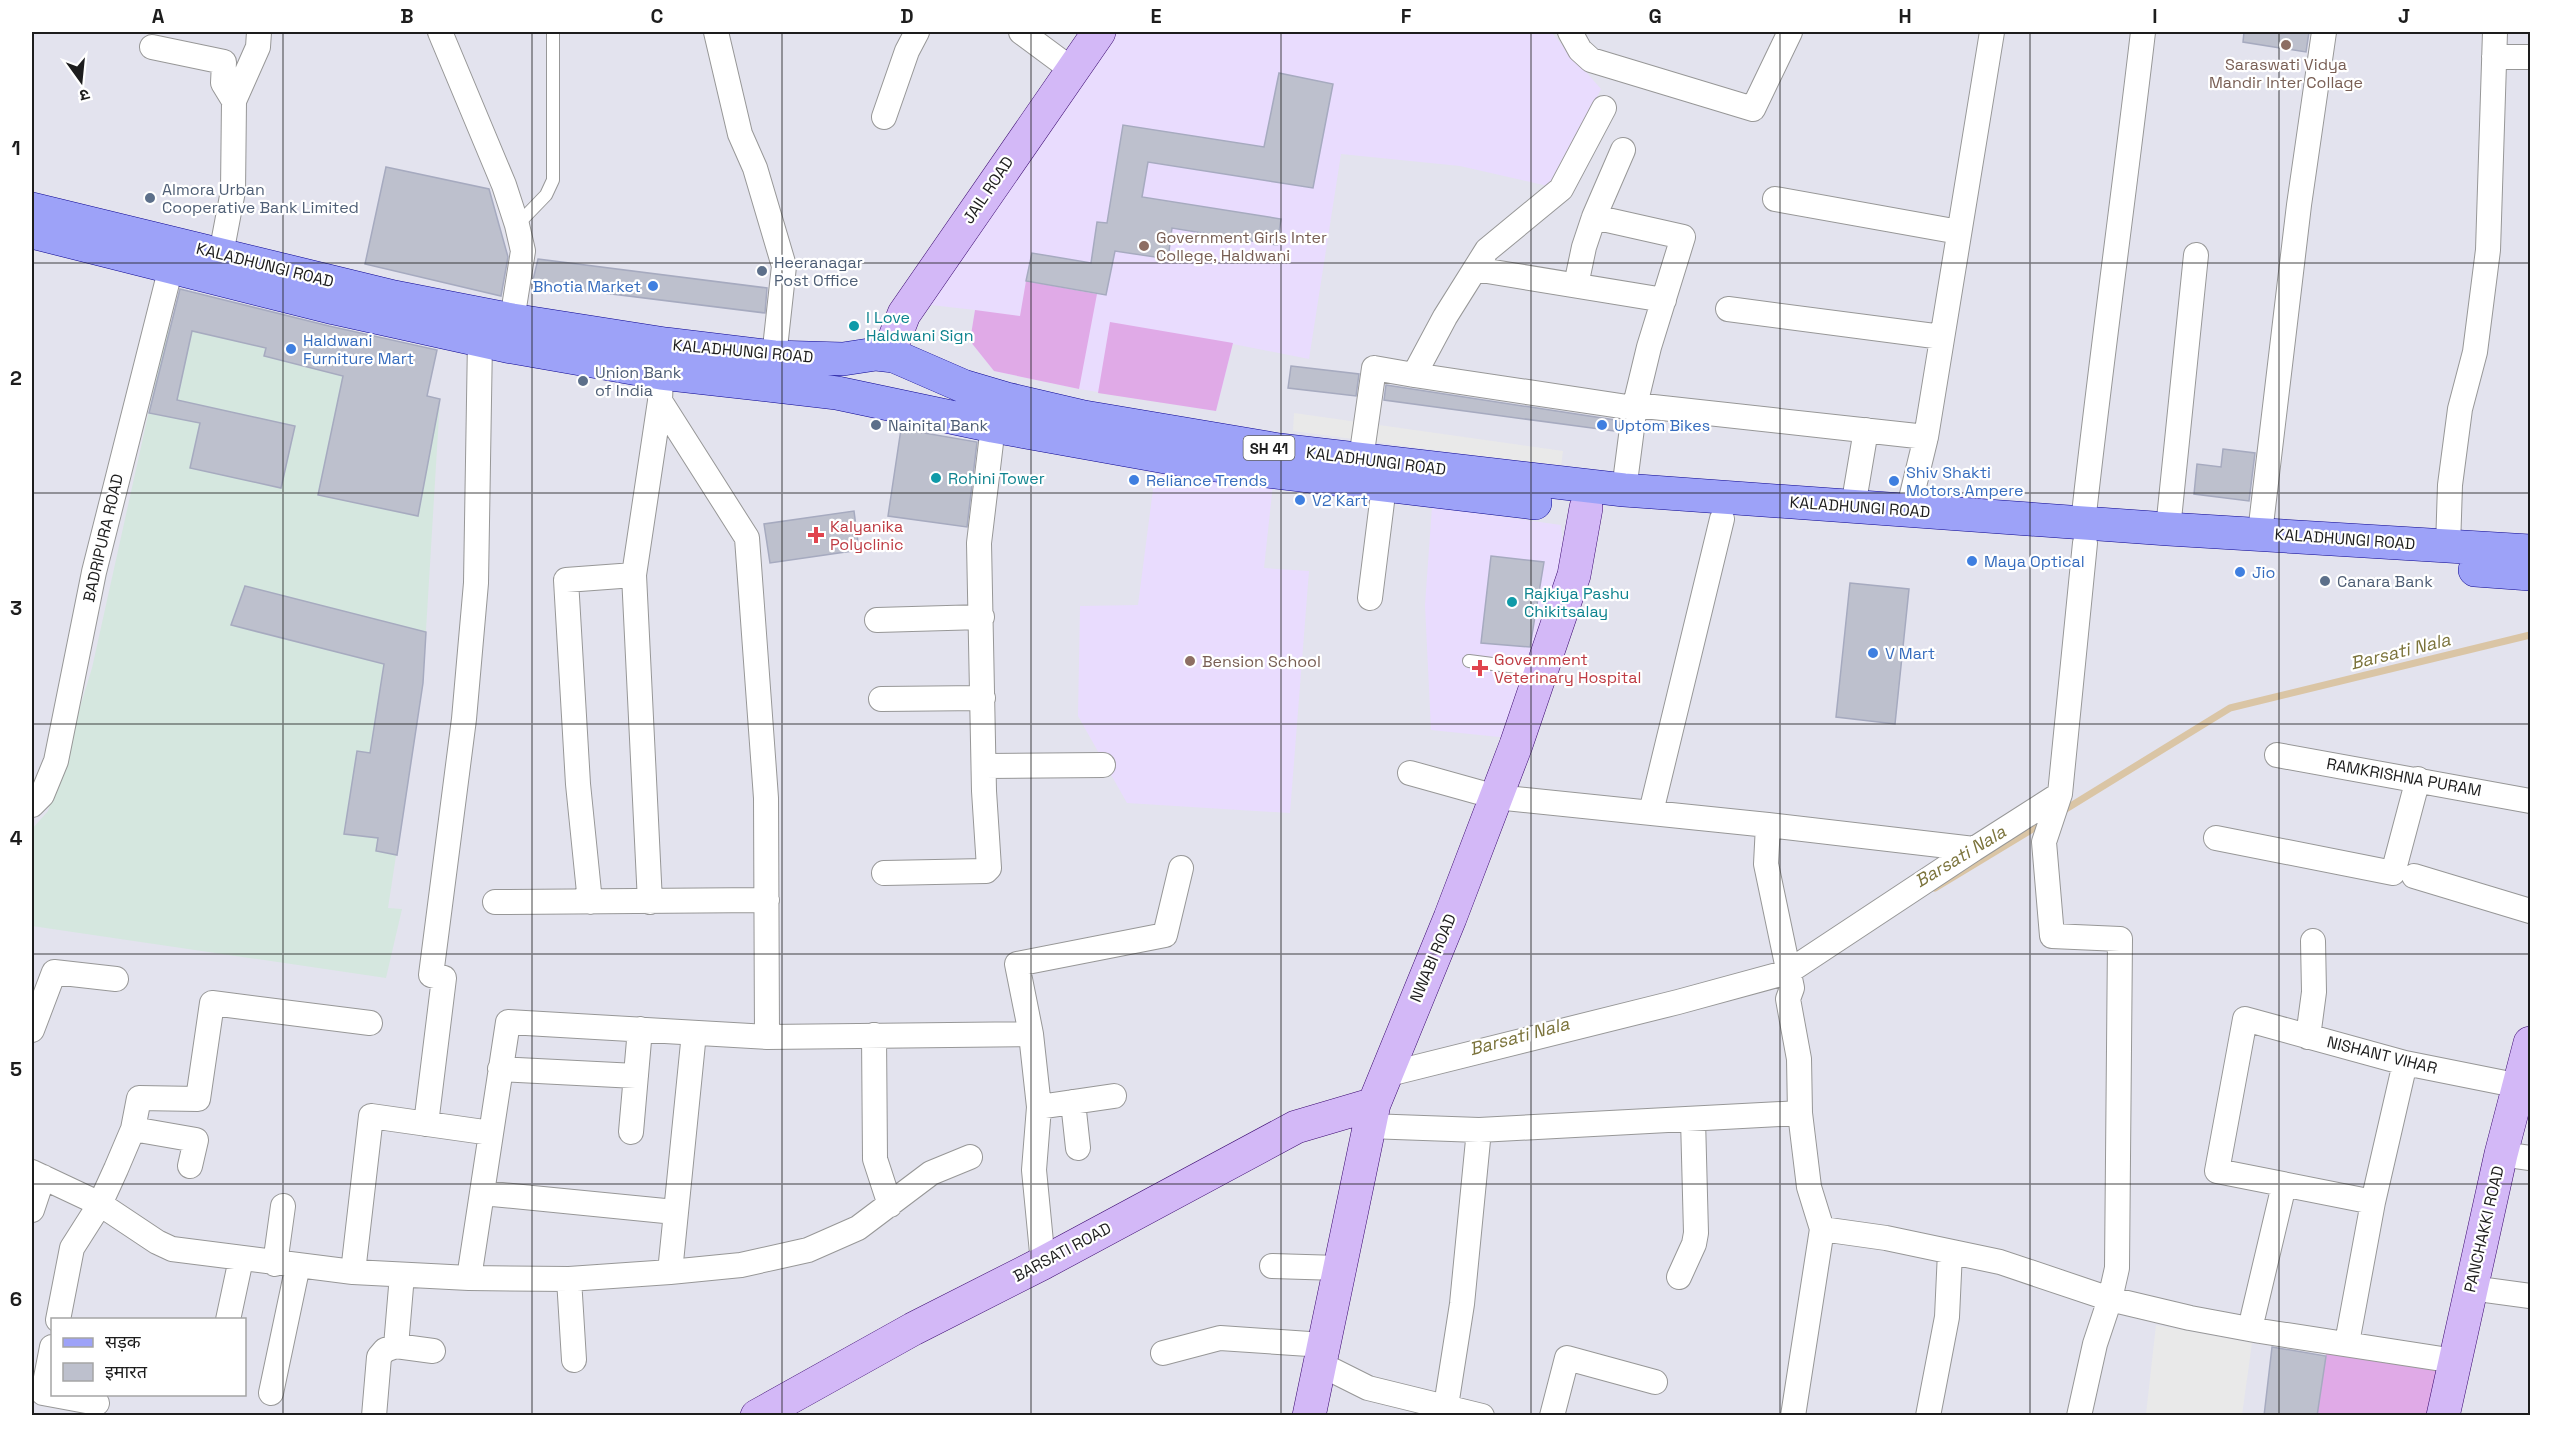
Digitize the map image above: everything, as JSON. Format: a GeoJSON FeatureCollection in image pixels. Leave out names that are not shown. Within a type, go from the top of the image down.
{"type":"FeatureCollection","features":[{"type":"Feature","properties":{"kind":"main road","name":"KALADHUNGI ROAD"},"geometry":{"type":"LineString","coordinates":[[32,209],[334,308],[480,340],[662,372],[837,393],[993,426],[1199,463],[1384,486],[1587,497],[1624,490],[1908,511],[2084,533],[2447,557],[2530,574]]}},
{"type":"Feature","properties":{"kind":"main road","name":"KALADHUNGI ROAD"},"geometry":{"type":"LineString","coordinates":[[32,232],[175,256],[221,254],[394,297],[512,320],[662,372],[774,357],[843,359],[876,354],[888,355],[963,386],[1084,417],[1279,450],[1361,459],[1722,519],[1925,535],[2084,533],[2168,529],[2260,543]]}},
{"type":"Feature","properties":{"kind":"main road"},"geometry":{"type":"LineString","coordinates":[[837,393],[837,375],[843,359]]}},
{"type":"Feature","properties":{"kind":"main road"},"geometry":{"type":"LineString","coordinates":[[909,408],[919,389],[918,366]]}},
{"type":"Feature","properties":{"kind":"main road","name":"KALADHUNGI ROAD"},"geometry":{"type":"LineString","coordinates":[[2447,557],[2530,551]]}},
{"type":"Feature","properties":{"kind":"street"},"geometry":{"type":"LineString","coordinates":[[221,254],[233,191],[234,101],[258,47],[259,32]]}},
{"type":"Feature","properties":{"kind":"street"},"geometry":{"type":"LineString","coordinates":[[440,32],[504,185],[518,225],[523,251],[512,320]]}},
{"type":"Feature","properties":{"kind":"street"},"geometry":{"type":"LineString","coordinates":[[716,32],[740,134],[755,168],[784,266],[774,357]]}},
{"type":"Feature","properties":{"kind":"street"},"geometry":{"type":"LineString","coordinates":[[884,117],[907,51],[917,32]]}},
{"type":"Feature","properties":{"kind":"street"},"geometry":{"type":"LineString","coordinates":[[1021,32],[1071,69]]}},
{"type":"Feature","properties":{"kind":"street","name":"JAIL ROAD"},"geometry":{"type":"LineString","coordinates":[[888,355],[904,314],[1071,69],[1099,32]]}},
{"type":"Feature","properties":{"kind":"street"},"geometry":{"type":"LineString","coordinates":[[1570,32],[1580,50],[1591,60],[1753,109],[1790,32]]}},
{"type":"Feature","properties":{"kind":"street"},"geometry":{"type":"LineString","coordinates":[[1908,511],[1926,437],[1992,32]]}},
{"type":"Feature","properties":{"kind":"street"},"geometry":{"type":"LineString","coordinates":[[2079,1416],[2095,1344],[2110,1299],[2117,1268],[2120,939],[2052,936],[2044,842],[2055,809],[2099,374],[2118,247],[2143,32]]}},
{"type":"Feature","properties":{"kind":"street"},"geometry":{"type":"LineString","coordinates":[[2260,543],[2297,217],[2324,32]]}},
{"type":"Feature","properties":{"kind":"street"},"geometry":{"type":"LineString","coordinates":[[2447,557],[2450,485],[2458,420],[2475,352],[2488,250],[2495,32]]}},
{"type":"Feature","properties":{"kind":"street"},"geometry":{"type":"LineString","coordinates":[[152,47],[224,62],[224,83],[234,101]]}},
{"type":"Feature","properties":{"kind":"street"},"geometry":{"type":"LineString","coordinates":[[2494,57],[2530,57]]}},
{"type":"Feature","properties":{"kind":"street"},"geometry":{"type":"LineString","coordinates":[[1414,375],[1444,317],[1487,250],[1561,189],[1604,108]]}},
{"type":"Feature","properties":{"kind":"street"},"geometry":{"type":"LineString","coordinates":[[1576,285],[1584,247],[1594,217],[1623,150]]}},
{"type":"Feature","properties":{"kind":"street"},"geometry":{"type":"LineString","coordinates":[[1775,199],[1959,232]]}},
{"type":"Feature","properties":{"kind":"street"},"geometry":{"type":"LineString","coordinates":[[1594,217],[1683,237],[1634,406],[1624,490]]}},
{"type":"Feature","properties":{"kind":"street"},"geometry":{"type":"LineString","coordinates":[[2168,529],[2196,255]]}},
{"type":"Feature","properties":{"kind":"street","name":"BADRIPURA ROAD"},"geometry":{"type":"LineString","coordinates":[[32,805],[42,795],[56,761],[94,572],[175,256]]}},
{"type":"Feature","properties":{"kind":"street"},"geometry":{"type":"LineString","coordinates":[[1475,268],[1664,300]]}},
{"type":"Feature","properties":{"kind":"street"},"geometry":{"type":"LineString","coordinates":[[1728,309],[1942,337]]}},
{"type":"Feature","properties":{"kind":"street"},"geometry":{"type":"LineString","coordinates":[[426,1124],[444,978],[431,975],[464,719],[476,583],[480,340]]}},
{"type":"Feature","properties":{"kind":"street"},"geometry":{"type":"LineString","coordinates":[[1361,459],[1374,368],[1634,406],[1926,437]]}},
{"type":"Feature","properties":{"kind":"street"},"geometry":{"type":"LineString","coordinates":[[650,902],[634,575],[662,372]]}},
{"type":"Feature","properties":{"kind":"street"},"geometry":{"type":"LineString","coordinates":[[662,372],[747,538],[766,798],[767,1037]]}},
{"type":"Feature","properties":{"kind":"street"},"geometry":{"type":"LineString","coordinates":[[884,873],[986,871],[989,868],[984,766],[979,543],[993,426]]}},
{"type":"Feature","properties":{"kind":"street"},"geometry":{"type":"LineString","coordinates":[[1853,507],[1866,430]]}},
{"type":"Feature","properties":{"kind":"street"},"geometry":{"type":"LineString","coordinates":[[1371,598],[1384,486]]}},
{"type":"Feature","properties":{"kind":"street","name":"NWABI ROAD"},"geometry":{"type":"LineString","coordinates":[[1309,1416],[1376,1102],[1450,918],[1541,670],[1574,575],[1587,497]]}},
{"type":"Feature","properties":{"kind":"street"},"geometry":{"type":"LineString","coordinates":[[1651,812],[1722,519]]}},
{"type":"Feature","properties":{"kind":"street"},"geometry":{"type":"LineString","coordinates":[[590,902],[578,784],[566,580],[634,575]]}},
{"type":"Feature","properties":{"kind":"street"},"geometry":{"type":"LineString","coordinates":[[877,620],[982,617]]}},
{"type":"Feature","properties":{"kind":"street"},"geometry":{"type":"LineString","coordinates":[[881,699],[983,698]]}},
{"type":"Feature","properties":{"kind":"street","name":"RAMKRISHNA PURAM"},"geometry":{"type":"LineString","coordinates":[[2277,755],[2530,801]]}},
{"type":"Feature","properties":{"kind":"street"},"geometry":{"type":"LineString","coordinates":[[984,766],[1103,765]]}},
{"type":"Feature","properties":{"kind":"street"},"geometry":{"type":"LineString","coordinates":[[1410,773],[1496,797],[1651,812],[1974,849]]}},
{"type":"Feature","properties":{"kind":"street"},"geometry":{"type":"LineString","coordinates":[[2216,838],[2393,873],[2418,779]]}},
{"type":"Feature","properties":{"kind":"street"},"geometry":{"type":"LineString","coordinates":[[1376,1102],[1678,1002],[1790,980],[1974,849],[2055,809]]}},
{"type":"Feature","properties":{"kind":"street"},"geometry":{"type":"LineString","coordinates":[[1768,825],[1766,864],[1790,980],[1788,999],[1798,1059],[1800,1113],[1809,1187],[1822,1229],[1793,1416]]}},
{"type":"Feature","properties":{"kind":"street"},"geometry":{"type":"LineString","coordinates":[[1044,1263],[1034,1170],[1039,1107],[1031,1034],[1017,964],[1165,934],[1181,868]]}},
{"type":"Feature","properties":{"kind":"street"},"geometry":{"type":"LineString","coordinates":[[2414,876],[2530,911]]}},
{"type":"Feature","properties":{"kind":"street"},"geometry":{"type":"LineString","coordinates":[[495,902],[767,900]]}},
{"type":"Feature","properties":{"kind":"street"},"geometry":{"type":"LineString","coordinates":[[2308,1036],[2314,992],[2313,941]]}},
{"type":"Feature","properties":{"kind":"street"},"geometry":{"type":"LineString","coordinates":[[32,1030],[54,972],[116,979]]}},
{"type":"Feature","properties":{"kind":"street"},"geometry":{"type":"LineString","coordinates":[[58,1318],[72,1248],[100,1204],[133,1129],[139,1098],[198,1099],[212,1003],[370,1023]]}},
{"type":"Feature","properties":{"kind":"street","name":"NISHANT VIHAR"},"geometry":{"type":"LineString","coordinates":[[2284,1185],[2217,1171],[2245,1019],[2405,1063],[2520,1086]]}},
{"type":"Feature","properties":{"kind":"street"},"geometry":{"type":"LineString","coordinates":[[468,1278],[508,1022],[767,1037],[1031,1034]]}},
{"type":"Feature","properties":{"kind":"street"},"geometry":{"type":"LineString","coordinates":[[631,1132],[640,1029]]}},
{"type":"Feature","properties":{"kind":"street"},"geometry":{"type":"LineString","coordinates":[[670,1272],[694,1033]]}},
{"type":"Feature","properties":{"kind":"street"},"geometry":{"type":"LineString","coordinates":[[874,1035],[874,1159],[890,1205]]}},
{"type":"Feature","properties":{"kind":"street","name":"PANCHAKKI ROAD"},"geometry":{"type":"LineString","coordinates":[[2444,1416],[2471,1288],[2516,1156],[2520,1086],[2530,1043]]}},
{"type":"Feature","properties":{"kind":"street"},"geometry":{"type":"LineString","coordinates":[[2349,1332],[2373,1202],[2405,1063]]}},
{"type":"Feature","properties":{"kind":"street"},"geometry":{"type":"LineString","coordinates":[[500,1069],[636,1076]]}},
{"type":"Feature","properties":{"kind":"street"},"geometry":{"type":"LineString","coordinates":[[1039,1107],[1114,1096]]}},
{"type":"Feature","properties":{"kind":"street"},"geometry":{"type":"LineString","coordinates":[[1073,1102],[1078,1148]]}},
{"type":"Feature","properties":{"kind":"street"},"geometry":{"type":"LineString","coordinates":[[1376,1102],[1479,1130],[1800,1113]]}},
{"type":"Feature","properties":{"kind":"street","name":"BARSATI ROAD"},"geometry":{"type":"LineString","coordinates":[[757,1416],[912,1329],[1044,1263],[1296,1127],[1376,1102]]}},
{"type":"Feature","properties":{"kind":"street"},"geometry":{"type":"LineString","coordinates":[[353,1272],[371,1116],[491,1133]]}},
{"type":"Feature","properties":{"kind":"street"},"geometry":{"type":"LineString","coordinates":[[1679,1277],[1694,1244],[1696,1233],[1693,1119]]}},
{"type":"Feature","properties":{"kind":"street"},"geometry":{"type":"LineString","coordinates":[[133,1129],[196,1140],[190,1166]]}},
{"type":"Feature","properties":{"kind":"street"},"geometry":{"type":"LineString","coordinates":[[1435,1408],[1462,1304],[1479,1130]]}},
{"type":"Feature","properties":{"kind":"street"},"geometry":{"type":"LineString","coordinates":[[32,1210],[37,1175],[100,1204],[157,1242],[172,1249],[353,1272],[402,1275],[468,1278],[624,1276],[741,1265],[808,1250],[858,1228],[931,1173],[970,1157]]}},
{"type":"Feature","properties":{"kind":"street"},"geometry":{"type":"LineString","coordinates":[[2253,1316],[2284,1185],[2373,1202]]}},
{"type":"Feature","properties":{"kind":"street"},"geometry":{"type":"LineString","coordinates":[[482,1193],[675,1212]]}},
{"type":"Feature","properties":{"kind":"street"},"geometry":{"type":"LineString","coordinates":[[271,1393],[287,1264],[283,1206]]}},
{"type":"Feature","properties":{"kind":"street"},"geometry":{"type":"LineString","coordinates":[[1822,1229],[1886,1238],[1950,1252],[2026,1270],[2110,1299],[2250,1330],[2455,1361]]}},
{"type":"Feature","properties":{"kind":"street"},"geometry":{"type":"LineString","coordinates":[[1928,1416],[1947,1317],[1950,1252]]}},
{"type":"Feature","properties":{"kind":"street"},"geometry":{"type":"LineString","coordinates":[[228,1318],[241,1259]]}},
{"type":"Feature","properties":{"kind":"street"},"geometry":{"type":"LineString","coordinates":[[1272,1266],[1339,1268]]}},
{"type":"Feature","properties":{"kind":"street"},"geometry":{"type":"LineString","coordinates":[[396,1346],[402,1275]]}},
{"type":"Feature","properties":{"kind":"street"},"geometry":{"type":"LineString","coordinates":[[569,1278],[574,1360]]}},
{"type":"Feature","properties":{"kind":"street"},"geometry":{"type":"LineString","coordinates":[[2471,1288],[2530,1296]]}},
{"type":"Feature","properties":{"kind":"street"},"geometry":{"type":"LineString","coordinates":[[1163,1353],[1220,1338],[1322,1355],[1368,1388],[1435,1408],[1482,1416]]}},
{"type":"Feature","properties":{"kind":"street"},"geometry":{"type":"LineString","coordinates":[[374,1416],[380,1358],[386,1350],[396,1346],[433,1351]]}},
{"type":"Feature","properties":{"kind":"street"},"geometry":{"type":"LineString","coordinates":[[51,1352],[43,1393],[51,1394]]}},
{"type":"Feature","properties":{"kind":"street"},"geometry":{"type":"LineString","coordinates":[[1552,1416],[1567,1358],[1655,1382]]}},
{"type":"Feature","properties":{"kind":"street"},"geometry":{"type":"LineString","coordinates":[[59,1396],[97,1403]]}},
{"type":"Feature","properties":{"kind":"lane"},"geometry":{"type":"LineString","coordinates":[[518,225],[546,195],[553,180],[553,32]]}},
{"type":"Feature","properties":{"kind":"lane"},"geometry":{"type":"LineString","coordinates":[[1469,661],[1541,670]]}},
{"type":"Feature","properties":{"kind":"shaded area","name":"Government Girls Inter College, Haldwani"},"geometry":{"type":"Polygon","coordinates":[[[1113,32],[1551,32],[1601,89],[1552,187],[1460,166],[1341,154],[1309,359],[1233,344],[1216,411],[1079,389],[994,371],[970,341],[975,310],[922,304],[1113,32]]]}},
{"type":"Feature","properties":{"kind":"shaded area"},"geometry":{"type":"Polygon","coordinates":[[[1026,281],[1097,294],[1079,389],[994,371],[970,341],[975,310],[1020,316],[1026,281]]]}},
{"type":"Feature","properties":{"kind":"shaded area"},"geometry":{"type":"Polygon","coordinates":[[[1110,322],[1233,343],[1216,411],[1098,393],[1110,322]]]}},
{"type":"Feature","properties":{"kind":"shaded area"},"geometry":{"type":"Polygon","coordinates":[[[168,325],[239,342],[267,343],[264,355],[440,399],[423,680],[388,908],[402,909],[386,978],[32,926],[32,829],[48,811],[92,668],[168,325]]]}},
{"type":"Feature","properties":{"kind":"shaded area"},"geometry":{"type":"Polygon","coordinates":[[[1294,413],[1563,451],[1561,467],[1293,431],[1294,413]]]}},
{"type":"Feature","properties":{"kind":"shaded area","name":"Bension School"},"geometry":{"type":"Polygon","coordinates":[[[1155,474],[1273,484],[1264,568],[1309,571],[1290,813],[1127,803],[1078,716],[1080,606],[1138,605],[1155,474]]]}},
{"type":"Feature","properties":{"kind":"shaded area","name":"Government Veterinary Hospital"},"geometry":{"type":"Polygon","coordinates":[[[1432,507],[1561,525],[1565,568],[1509,738],[1431,730],[1425,605],[1432,507]]]}},
{"type":"Feature","properties":{"kind":"shaded area"},"geometry":{"type":"Polygon","coordinates":[[[2156,1325],[2252,1343],[2242,1415],[2146,1414],[2156,1325]]]}},
{"type":"Feature","properties":{"kind":"shaded area"},"geometry":{"type":"Polygon","coordinates":[[[2326,1353],[2438,1368],[2427,1415],[2317,1416],[2326,1353]]]}},
{"type":"Feature","properties":{"kind":"building","name":"Saraswati Vidya Mandir Inter Collage"},"geometry":{"type":"Polygon","coordinates":[[[2244,32],[2309,32],[2306,52],[2243,42],[2244,32]]]}},
{"type":"Feature","properties":{"kind":"building"},"geometry":{"type":"Polygon","coordinates":[[[1279,73],[1333,84],[1313,188],[1148,162],[1142,197],[1281,219],[1277,245],[1172,228],[1168,259],[1115,251],[1106,295],[1026,281],[1032,253],[1091,263],[1097,222],[1107,223],[1123,125],[1264,147],[1279,73]]]}},
{"type":"Feature","properties":{"kind":"building"},"geometry":{"type":"Polygon","coordinates":[[[386,167],[489,189],[508,257],[501,296],[365,264],[386,167]]]}},
{"type":"Feature","properties":{"kind":"building","name":"Bhotia Market"},"geometry":{"type":"Polygon","coordinates":[[[538,259],[767,288],[765,313],[532,284],[538,259]]]}},
{"type":"Feature","properties":{"kind":"building"},"geometry":{"type":"Polygon","coordinates":[[[180,289],[437,350],[427,396],[440,399],[418,516],[318,495],[343,376],[264,356],[266,348],[192,331],[177,400],[295,426],[281,488],[190,468],[200,423],[149,413],[180,289]]]}},
{"type":"Feature","properties":{"kind":"building"},"geometry":{"type":"Polygon","coordinates":[[[1291,366],[1359,374],[1356,396],[1288,388],[1291,366]]]}},
{"type":"Feature","properties":{"kind":"building"},"geometry":{"type":"Polygon","coordinates":[[[1386,385],[1615,420],[1614,431],[1384,400],[1386,385]]]}},
{"type":"Feature","properties":{"kind":"building","name":"Rohini Tower"},"geometry":{"type":"Polygon","coordinates":[[[901,429],[977,442],[967,527],[888,516],[901,429]]]}},
{"type":"Feature","properties":{"kind":"building"},"geometry":{"type":"Polygon","coordinates":[[[2223,449],[2255,453],[2249,501],[2194,494],[2197,464],[2221,467],[2223,449]]]}},
{"type":"Feature","properties":{"kind":"building"},"geometry":{"type":"Polygon","coordinates":[[[854,511],[859,550],[770,563],[764,524],[854,511]]]}},
{"type":"Feature","properties":{"kind":"building","name":"Rajkiya Pashu Chikitsalay"},"geometry":{"type":"Polygon","coordinates":[[[1491,556],[1544,562],[1530,647],[1481,643],[1491,556]]]}},
{"type":"Feature","properties":{"kind":"building","name":"V Mart"},"geometry":{"type":"Polygon","coordinates":[[[1850,583],[1909,589],[1895,724],[1836,717],[1850,583]]]}},
{"type":"Feature","properties":{"kind":"building"},"geometry":{"type":"Polygon","coordinates":[[[245,586],[426,632],[423,683],[397,855],[376,851],[378,838],[344,834],[357,751],[370,753],[384,664],[231,625],[245,586]]]}},
{"type":"Feature","properties":{"kind":"building"},"geometry":{"type":"Polygon","coordinates":[[[2272,1347],[2326,1356],[2317,1416],[2264,1416],[2272,1347]]]}},
{"type":"Feature","properties":{"kind":"waterway","name":"Barsati Nala"},"geometry":{"type":"LineString","coordinates":[[2061,812],[2230,708],[2530,635]]}},
{"type":"Feature","properties":{"kind":"waterway","name":"Barsati Nala"},"geometry":{"type":"LineString","coordinates":[[1935,888],[2044,822]]}},
{"type":"Feature","properties":{"kind":"place","name":"Saraswati Vidya Mandir Inter Collage"},"geometry":{"type":"Point","coordinates":[2286,45]}},
{"type":"Feature","properties":{"kind":"place","name":"Almora Urban Cooperative Bank Limited"},"geometry":{"type":"Point","coordinates":[150,198]}},
{"type":"Feature","properties":{"kind":"place","name":"Government Girls Inter College, Haldwani"},"geometry":{"type":"Point","coordinates":[1144,246]}},
{"type":"Feature","properties":{"kind":"place","name":"Heeranagar Post Office"},"geometry":{"type":"Point","coordinates":[762,271]}},
{"type":"Feature","properties":{"kind":"place","name":"Bhotia Market"},"geometry":{"type":"Point","coordinates":[653,286]}},
{"type":"Feature","properties":{"kind":"place","name":"I Love Haldwani Sign"},"geometry":{"type":"Point","coordinates":[854,326]}},
{"type":"Feature","properties":{"kind":"place","name":"Haldwani Furniture Mart"},"geometry":{"type":"Point","coordinates":[291,349]}},
{"type":"Feature","properties":{"kind":"place","name":"Union Bank of India"},"geometry":{"type":"Point","coordinates":[583,381]}},
{"type":"Feature","properties":{"kind":"place","name":"Nainital Bank"},"geometry":{"type":"Point","coordinates":[876,425]}},
{"type":"Feature","properties":{"kind":"place","name":"Uptom Bikes"},"geometry":{"type":"Point","coordinates":[1602,425]}},
{"type":"Feature","properties":{"kind":"place","name":"Rohini Tower"},"geometry":{"type":"Point","coordinates":[936,478]}},
{"type":"Feature","properties":{"kind":"place","name":"Reliance Trends"},"geometry":{"type":"Point","coordinates":[1134,480]}},
{"type":"Feature","properties":{"kind":"place","name":"Shiv Shakti Motors Ampere"},"geometry":{"type":"Point","coordinates":[1894,481]}},
{"type":"Feature","properties":{"kind":"place","name":"V2 Kart"},"geometry":{"type":"Point","coordinates":[1300,500]}},
{"type":"Feature","properties":{"kind":"place","name":"Kalyanika Polyclinic"},"geometry":{"type":"Point","coordinates":[816,535]}},
{"type":"Feature","properties":{"kind":"place","name":"Maya Optical"},"geometry":{"type":"Point","coordinates":[1972,561]}},
{"type":"Feature","properties":{"kind":"place","name":"Jio"},"geometry":{"type":"Point","coordinates":[2240,572]}},
{"type":"Feature","properties":{"kind":"place","name":"Canara Bank"},"geometry":{"type":"Point","coordinates":[2325,581]}},
{"type":"Feature","properties":{"kind":"place","name":"Rajkiya Pashu Chikitsalay"},"geometry":{"type":"Point","coordinates":[1512,602]}},
{"type":"Feature","properties":{"kind":"place","name":"V Mart"},"geometry":{"type":"Point","coordinates":[1873,653]}},
{"type":"Feature","properties":{"kind":"place","name":"Bension School"},"geometry":{"type":"Point","coordinates":[1190,661]}},
{"type":"Feature","properties":{"kind":"place","name":"Government Veterinary Hospital"},"geometry":{"type":"Point","coordinates":[1480,668]}}]}
